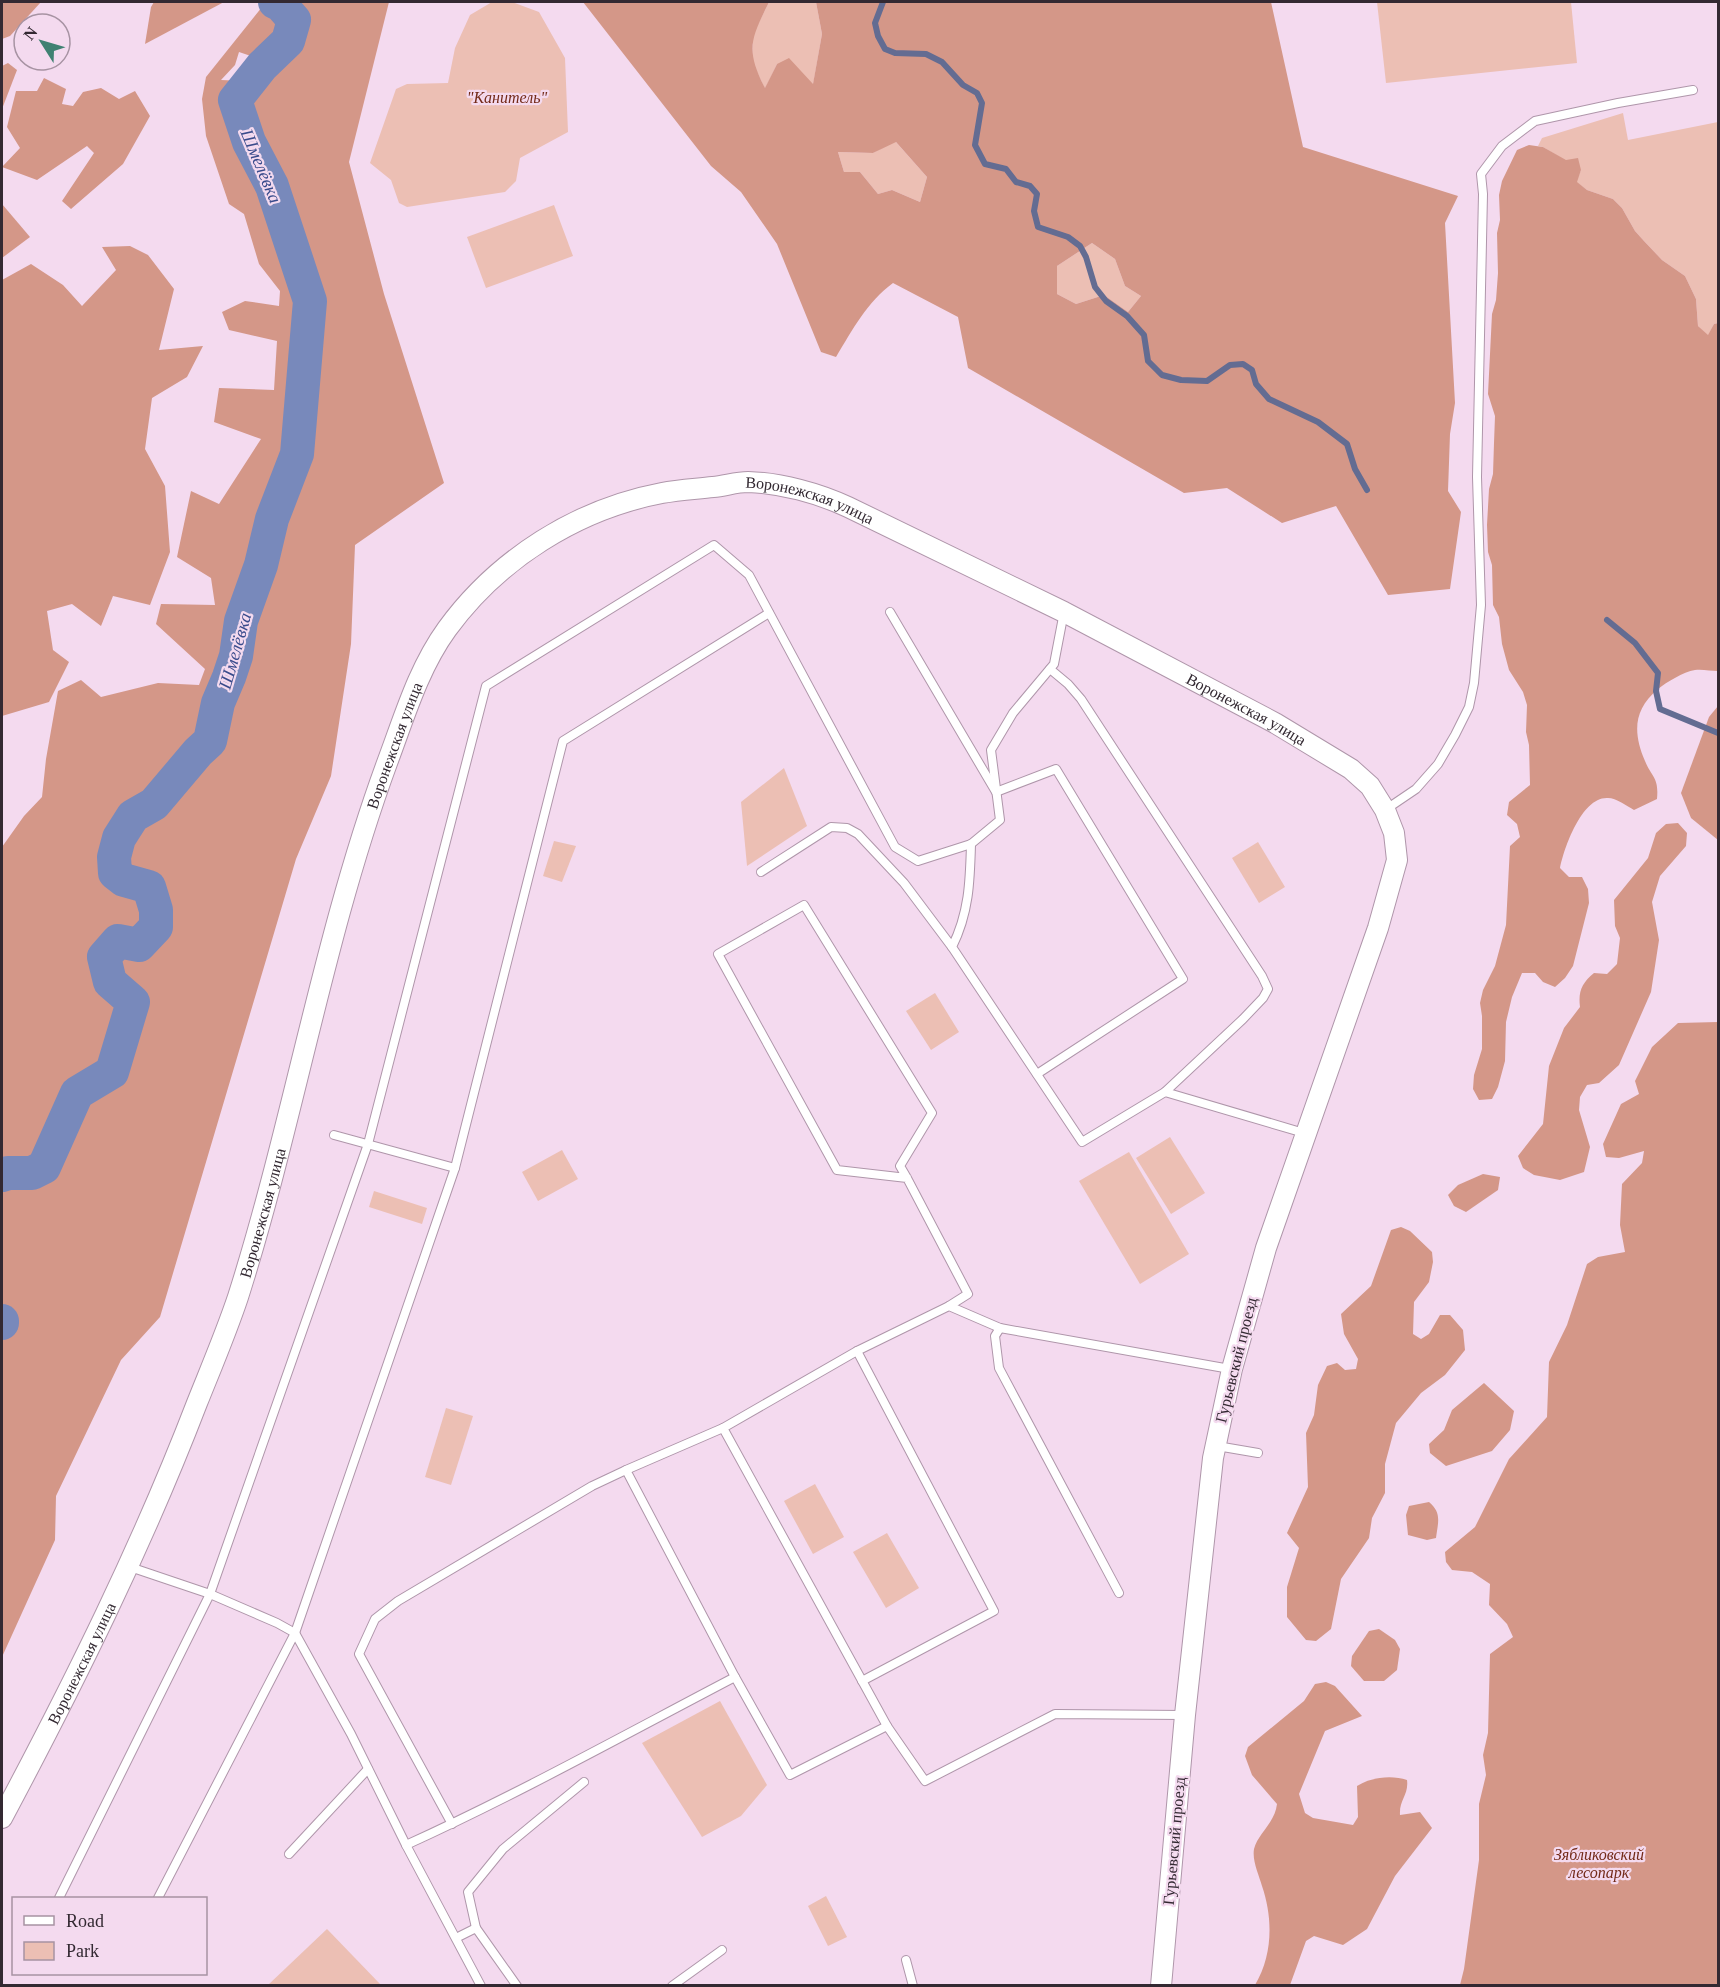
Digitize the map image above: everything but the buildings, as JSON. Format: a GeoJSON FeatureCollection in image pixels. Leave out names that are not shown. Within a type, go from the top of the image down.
{"type":"FeatureCollection","features":[{"type":"Feature","properties":{"kind":"street","name":"Воронежская улица"},"geometry":{"type":"LineString","coordinates":[[2,1818],[101,1625],[168,1479],[237,1299],[286,1124],[345,890],[379,786],[418,680],[447,629],[481,590],[545,538],[600,510],[637,498],[694,487],[744,482],[777,485],[830,499],[1064,612],[1275,723],[1351,769]]}},
{"type":"Feature","properties":{"kind":"street","name":"Гурьевский проезд"},"geometry":{"type":"LineString","coordinates":[[1161,1986],[1185,1715],[1203,1537],[1215,1446],[1232,1369],[1266,1248],[1378,928],[1396,860],[1394,833],[1385,810],[1370,786],[1351,769]]}},
{"type":"Feature","properties":{"kind":"lane"},"geometry":{"type":"LineString","coordinates":[[1385,810],[1416,789],[1438,764],[1469,707],[1474,683],[1481,605],[1477,477],[1483,194],[1481,174],[1502,146],[1535,121],[1693,90]]}},
{"type":"Feature","properties":{"kind":"lane"},"geometry":{"type":"LineString","coordinates":[[60,1897],[210,1594],[368,1144],[486,686],[714,545],[749,575],[895,847],[918,861],[971,844],[1000,820],[991,750],[1013,713],[1054,664],[1064,612]]}},
{"type":"Feature","properties":{"kind":"lane"},"geometry":{"type":"LineString","coordinates":[[890,612],[996,792]]}},
{"type":"Feature","properties":{"kind":"lane"},"geometry":{"type":"LineString","coordinates":[[159,1897],[295,1633],[455,1168],[562,741],[769,613]]}},
{"type":"Feature","properties":{"kind":"lane"},"geometry":{"type":"LineString","coordinates":[[761,872],[831,827],[847,828],[858,834],[904,883],[952,947],[1082,1142],[1165,1092],[1243,1019],[1263,998],[1268,989],[1262,976],[1082,699],[1050,669]]}},
{"type":"Feature","properties":{"kind":"lane"},"geometry":{"type":"LineString","coordinates":[[996,792],[1056,769],[1183,979],[1037,1074]]}},
{"type":"Feature","properties":{"kind":"lane"},"geometry":{"type":"LineString","coordinates":[[952,947],[961,929],[969,893],[971,844]]}},
{"type":"Feature","properties":{"kind":"lane"},"geometry":{"type":"LineString","coordinates":[[452,1824],[358,1654],[375,1619],[398,1600],[592,1486],[723,1428],[857,1351],[949,1306],[968,1294],[900,1166],[932,1113],[804,905],[718,954],[837,1170],[906,1178]]}},
{"type":"Feature","properties":{"kind":"lane"},"geometry":{"type":"LineString","coordinates":[[1165,1092],[1305,1133]]}},
{"type":"Feature","properties":{"kind":"lane"},"geometry":{"type":"LineString","coordinates":[[334,1135],[455,1168]]}},
{"type":"Feature","properties":{"kind":"lane"},"geometry":{"type":"LineString","coordinates":[[949,1306],[1000,1328],[1232,1369]]}},
{"type":"Feature","properties":{"kind":"lane"},"geometry":{"type":"LineString","coordinates":[[1000,1328],[995,1336],[999,1368],[1119,1593]]}},
{"type":"Feature","properties":{"kind":"lane"},"geometry":{"type":"LineString","coordinates":[[857,1351],[994,1611],[862,1681]]}},
{"type":"Feature","properties":{"kind":"lane"},"geometry":{"type":"LineString","coordinates":[[723,1428],[887,1726],[925,1781],[1055,1714],[1185,1715]]}},
{"type":"Feature","properties":{"kind":"lane"},"geometry":{"type":"LineString","coordinates":[[1215,1446],[1258,1453]]}},
{"type":"Feature","properties":{"kind":"lane"},"geometry":{"type":"LineString","coordinates":[[626,1470],[735,1677],[790,1775],[887,1726]]}},
{"type":"Feature","properties":{"kind":"lane"},"geometry":{"type":"LineString","coordinates":[[128,1567],[210,1594],[295,1633],[351,1734],[406,1845],[481,1986]]}},
{"type":"Feature","properties":{"kind":"lane"},"geometry":{"type":"LineString","coordinates":[[406,1845],[639,1729],[735,1677]]}},
{"type":"Feature","properties":{"kind":"lane"},"geometry":{"type":"LineString","coordinates":[[289,1854],[368,1769]]}},
{"type":"Feature","properties":{"kind":"lane"},"geometry":{"type":"LineString","coordinates":[[517,1986],[476,1928],[468,1892],[502,1849],[584,1782]]}},
{"type":"Feature","properties":{"kind":"lane"},"geometry":{"type":"LineString","coordinates":[[456,1938],[476,1928]]}},
{"type":"Feature","properties":{"kind":"lane"},"geometry":{"type":"LineString","coordinates":[[672,1986],[722,1950]]}},
{"type":"Feature","properties":{"kind":"lane"},"geometry":{"type":"LineString","coordinates":[[906,1960],[913,1986]]}},
{"type":"Feature","properties":{"kind":"green space"},"geometry":{"type":"Polygon","coordinates":[[[2,2],[41,2],[32,12],[12,12],[12,34],[2,39],[2,2]]]}},
{"type":"Feature","properties":{"kind":"green space"},"geometry":{"type":"Polygon","coordinates":[[[154,2],[224,2],[145,44],[151,7],[154,2]]]}},
{"type":"Feature","properties":{"kind":"green space"},"geometry":{"type":"Polygon","coordinates":[[[266,2],[389,2],[349,162],[384,294],[444,483],[355,545],[351,644],[331,776],[296,859],[160,1317],[121,1360],[56,1496],[55,1540],[2,1657],[2,847],[24,816],[42,797],[58,691],[81,680],[101,697],[158,683],[199,685],[205,669],[156,624],[161,604],[215,605],[211,578],[177,557],[191,491],[219,504],[261,439],[214,422],[219,388],[274,390],[277,341],[229,330],[222,312],[245,301],[279,306],[280,291],[259,264],[244,214],[229,204],[206,136],[202,99],[206,77],[266,2]],[[239,52],[235,65],[221,80],[268,82],[266,61],[239,52]]]}},
{"type":"Feature","properties":{"kind":"green space","name":"\"Канитель\""},"geometry":{"type":"Polygon","coordinates":[[[492,2],[512,2],[539,12],[565,58],[568,132],[520,158],[516,181],[505,192],[407,207],[399,203],[391,180],[370,163],[396,89],[407,84],[448,83],[455,48],[470,15],[492,2]]]}},
{"type":"Feature","properties":{"kind":"green space"},"geometry":{"type":"Polygon","coordinates":[[[583,2],[769,2],[753,44],[755,63],[765,88],[777,64],[789,58],[813,84],[822,34],[816,2],[1271,2],[1303,147],[1458,196],[1445,223],[1455,403],[1450,434],[1448,491],[1461,512],[1450,589],[1388,595],[1336,506],[1282,523],[1227,488],[1184,493],[968,368],[958,317],[893,283],[868,307],[836,357],[821,352],[777,244],[741,192],[711,166],[583,2]],[[896,142],[873,153],[838,152],[844,172],[860,172],[878,194],[892,190],[920,202],[927,177],[896,142]],[[1092,243],[1057,266],[1057,294],[1076,304],[1104,295],[1128,312],[1141,296],[1125,286],[1115,259],[1092,243]]]}},
{"type":"Feature","properties":{"kind":"green space"},"geometry":{"type":"Polygon","coordinates":[[[769,2],[816,2],[822,34],[813,85],[777,64],[765,89],[752,61],[753,34],[769,2]]]}},
{"type":"Feature","properties":{"kind":"green space"},"geometry":{"type":"Polygon","coordinates":[[[1377,2],[1571,2],[1577,63],[1386,83],[1377,2]]]}},
{"type":"Feature","properties":{"kind":"green space"},"geometry":{"type":"Polygon","coordinates":[[[8,63],[12,66],[12,72],[16,72],[2,109],[2,66],[8,63]]]}},
{"type":"Feature","properties":{"kind":"green space"},"geometry":{"type":"Polygon","coordinates":[[[44,78],[66,89],[62,104],[73,106],[83,92],[101,88],[119,99],[135,91],[150,116],[123,164],[71,209],[62,201],[94,153],[87,146],[37,180],[2,167],[20,148],[7,127],[16,91],[37,91],[44,78]]]}},
{"type":"Feature","properties":{"kind":"green space"},"geometry":{"type":"Polygon","coordinates":[[[1623,113],[1628,140],[1718,122],[1718,323],[1714,324],[1708,336],[1698,326],[1696,299],[1685,276],[1662,260],[1644,241],[1635,231],[1622,208],[1613,199],[1587,190],[1576,182],[1581,170],[1538,146],[1542,138],[1623,113]]]}},
{"type":"Feature","properties":{"kind":"green space"},"geometry":{"type":"Polygon","coordinates":[[[895,141],[927,177],[920,202],[892,190],[878,194],[860,172],[844,172],[838,152],[873,153],[895,141]]]}},
{"type":"Feature","properties":{"kind":"green space"},"geometry":{"type":"Polygon","coordinates":[[[1529,145],[1543,147],[1566,160],[1578,158],[1581,170],[1577,182],[1587,190],[1613,199],[1622,208],[1635,231],[1644,241],[1662,260],[1685,276],[1696,299],[1698,326],[1708,335],[1714,324],[1718,323],[1718,671],[1695,670],[1680,675],[1658,689],[1644,705],[1638,722],[1638,741],[1656,782],[1657,799],[1634,810],[1621,802],[1608,798],[1590,805],[1582,814],[1570,837],[1560,868],[1569,877],[1582,877],[1588,889],[1589,903],[1573,966],[1555,987],[1543,982],[1535,973],[1522,973],[1512,997],[1506,1022],[1505,1061],[1498,1087],[1492,1099],[1479,1100],[1473,1089],[1474,1075],[1482,1049],[1480,1003],[1483,990],[1495,966],[1506,925],[1510,846],[1520,837],[1517,824],[1507,815],[1509,802],[1530,785],[1529,745],[1526,732],[1527,705],[1523,692],[1509,670],[1502,644],[1499,617],[1493,605],[1492,565],[1488,552],[1487,525],[1489,489],[1493,474],[1495,416],[1488,394],[1492,314],[1496,300],[1498,273],[1499,195],[1502,181],[1517,150],[1529,145]]]}},
{"type":"Feature","properties":{"kind":"green space"},"geometry":{"type":"Polygon","coordinates":[[[2,204],[30,237],[2,258],[2,204]]]}},
{"type":"Feature","properties":{"kind":"green space"},"geometry":{"type":"Polygon","coordinates":[[[554,205],[573,256],[486,288],[467,237],[554,205]]]}},
{"type":"Feature","properties":{"kind":"green space"},"geometry":{"type":"Polygon","coordinates":[[[1092,243],[1115,259],[1125,286],[1141,296],[1128,312],[1104,295],[1076,304],[1057,294],[1057,266],[1092,243]]]}},
{"type":"Feature","properties":{"kind":"green space"},"geometry":{"type":"Polygon","coordinates":[[[130,246],[148,255],[174,289],[159,350],[203,346],[187,377],[152,398],[145,449],[165,486],[170,552],[150,605],[113,596],[101,626],[72,604],[47,611],[53,650],[69,662],[49,702],[2,716],[2,280],[31,264],[63,285],[82,306],[116,270],[102,247],[130,246]]]}},
{"type":"Feature","properties":{"kind":"green space"},"geometry":{"type":"Polygon","coordinates":[[[1718,706],[1718,840],[1691,818],[1681,793],[1709,717],[1718,706]]]}},
{"type":"Feature","properties":{"kind":"green space"},"geometry":{"type":"Polygon","coordinates":[[[784,768],[807,826],[747,866],[741,802],[784,768]]]}},
{"type":"Feature","properties":{"kind":"green space"},"geometry":{"type":"Polygon","coordinates":[[[1678,823],[1687,833],[1686,846],[1660,876],[1652,902],[1659,940],[1651,992],[1619,1065],[1599,1083],[1587,1085],[1580,1097],[1579,1110],[1590,1147],[1584,1172],[1560,1180],[1534,1175],[1523,1168],[1518,1156],[1543,1124],[1549,1066],[1564,1028],[1580,1007],[1580,992],[1586,980],[1594,973],[1607,974],[1617,964],[1620,938],[1615,926],[1614,900],[1648,858],[1656,833],[1666,824],[1678,823]]]}},
{"type":"Feature","properties":{"kind":"green space"},"geometry":{"type":"Polygon","coordinates":[[[554,841],[576,846],[562,882],[543,876],[554,841]]]}},
{"type":"Feature","properties":{"kind":"green space"},"geometry":{"type":"Polygon","coordinates":[[[1258,842],[1285,887],[1259,903],[1232,858],[1258,842]]]}},
{"type":"Feature","properties":{"kind":"green space"},"geometry":{"type":"Polygon","coordinates":[[[935,993],[959,1032],[931,1050],[906,1011],[935,993]]]}},
{"type":"Feature","properties":{"kind":"green space","name":"Зябликовский лесопарк"},"geometry":{"type":"Polygon","coordinates":[[[1718,1022],[1718,1985],[1460,1985],[1479,1860],[1479,1804],[1486,1775],[1483,1755],[1488,1733],[1490,1654],[1513,1637],[1507,1624],[1489,1605],[1490,1584],[1472,1572],[1452,1570],[1446,1562],[1445,1552],[1475,1527],[1509,1459],[1547,1417],[1549,1362],[1567,1325],[1587,1264],[1598,1257],[1625,1252],[1620,1225],[1622,1184],[1642,1163],[1644,1151],[1619,1158],[1606,1157],[1603,1144],[1621,1104],[1639,1094],[1635,1081],[1652,1047],[1678,1023],[1718,1022]]]}},
{"type":"Feature","properties":{"kind":"green space"},"geometry":{"type":"Polygon","coordinates":[[[1170,1137],[1205,1193],[1171,1214],[1136,1158],[1170,1137]]]}},
{"type":"Feature","properties":{"kind":"green space"},"geometry":{"type":"Polygon","coordinates":[[[562,1150],[578,1179],[538,1201],[522,1172],[562,1150]]]}},
{"type":"Feature","properties":{"kind":"green space"},"geometry":{"type":"Polygon","coordinates":[[[1129,1152],[1189,1254],[1140,1284],[1079,1181],[1129,1152]]]}},
{"type":"Feature","properties":{"kind":"green space"},"geometry":{"type":"Polygon","coordinates":[[[1483,1174],[1500,1177],[1498,1190],[1466,1212],[1454,1206],[1448,1195],[1458,1185],[1483,1174]]]}},
{"type":"Feature","properties":{"kind":"green space"},"geometry":{"type":"Polygon","coordinates":[[[374,1191],[427,1208],[422,1224],[369,1207],[374,1191]]]}},
{"type":"Feature","properties":{"kind":"green space"},"geometry":{"type":"Polygon","coordinates":[[[1401,1227],[1410,1231],[1432,1252],[1433,1262],[1429,1282],[1414,1302],[1413,1334],[1421,1339],[1429,1334],[1440,1315],[1450,1315],[1463,1330],[1465,1350],[1445,1375],[1421,1393],[1396,1423],[1385,1464],[1385,1493],[1372,1518],[1369,1538],[1341,1579],[1331,1629],[1316,1641],[1306,1640],[1287,1617],[1287,1587],[1299,1548],[1287,1533],[1308,1487],[1306,1433],[1314,1415],[1318,1385],[1327,1366],[1337,1363],[1345,1370],[1356,1369],[1358,1359],[1344,1334],[1341,1314],[1371,1286],[1391,1230],[1401,1227]]]}},
{"type":"Feature","properties":{"kind":"green space"},"geometry":{"type":"Polygon","coordinates":[[[1484,1383],[1514,1411],[1510,1430],[1492,1451],[1446,1466],[1430,1453],[1429,1444],[1444,1430],[1452,1410],[1484,1383]]]}},
{"type":"Feature","properties":{"kind":"green space"},"geometry":{"type":"Polygon","coordinates":[[[446,1408],[473,1416],[451,1485],[425,1477],[446,1408]]]}},
{"type":"Feature","properties":{"kind":"green space"},"geometry":{"type":"Polygon","coordinates":[[[815,1484],[844,1537],[813,1554],[784,1501],[815,1484]]]}},
{"type":"Feature","properties":{"kind":"green space"},"geometry":{"type":"Polygon","coordinates":[[[1429,1502],[1437,1514],[1436,1538],[1427,1540],[1408,1535],[1406,1515],[1409,1506],[1429,1502]]]}},
{"type":"Feature","properties":{"kind":"green space"},"geometry":{"type":"Polygon","coordinates":[[[887,1533],[919,1588],[886,1608],[853,1552],[887,1533]]]}},
{"type":"Feature","properties":{"kind":"green space"},"geometry":{"type":"Polygon","coordinates":[[[1379,1629],[1395,1640],[1400,1649],[1397,1670],[1384,1681],[1364,1681],[1351,1666],[1352,1656],[1369,1631],[1379,1629]]]}},
{"type":"Feature","properties":{"kind":"green space"},"geometry":{"type":"Polygon","coordinates":[[[1326,1682],[1335,1686],[1362,1716],[1325,1731],[1299,1794],[1305,1813],[1313,1818],[1353,1825],[1358,1817],[1357,1786],[1375,1779],[1395,1778],[1407,1780],[1407,1790],[1400,1815],[1420,1812],[1432,1828],[1395,1876],[1367,1929],[1343,1945],[1314,1936],[1306,1941],[1290,1985],[1255,1985],[1268,1949],[1269,1923],[1266,1898],[1255,1863],[1254,1849],[1273,1817],[1277,1804],[1252,1775],[1245,1756],[1248,1747],[1304,1701],[1315,1684],[1326,1682]]]}},
{"type":"Feature","properties":{"kind":"green space"},"geometry":{"type":"Polygon","coordinates":[[[720,1701],[767,1785],[741,1816],[702,1837],[642,1743],[720,1701]]]}},
{"type":"Feature","properties":{"kind":"green space"},"geometry":{"type":"Polygon","coordinates":[[[826,1896],[847,1937],[828,1946],[808,1906],[826,1896]]]}},
{"type":"Feature","properties":{"kind":"green space"},"geometry":{"type":"Polygon","coordinates":[[[327,1929],[381,1985],[268,1985],[327,1929]]]}},
{"type":"Feature","properties":{"kind":"waterway","name":"Шмелёвка"},"geometry":{"type":"LineString","coordinates":[[2,1175],[32,1173],[44,1167],[77,1093],[112,1072],[133,1002],[110,982],[104,957],[118,941],[139,945],[156,927],[156,910],[149,887],[124,880],[115,873],[114,857],[119,838],[133,816],[154,804],[210,741],[218,703],[236,656],[241,621],[261,565],[272,519],[297,454],[310,301],[272,186],[249,142],[235,100],[262,66],[288,41],[294,20],[281,5],[275,2]]}},
{"type":"Feature","properties":{"kind":"waterway"},"geometry":{"type":"LineString","coordinates":[[883,2],[875,23],[878,36],[885,49],[895,53],[926,54],[942,62],[963,85],[977,93],[982,103],[975,145],[985,164],[1006,169],[1016,182],[1030,186],[1037,194],[1034,211],[1038,227],[1068,237],[1080,246],[1086,257],[1095,287],[1106,301],[1127,316],[1144,335],[1148,361],[1162,375],[1181,380],[1207,381],[1230,365],[1243,364],[1252,370],[1256,384],[1269,399],[1318,422],[1347,444],[1355,469],[1367,490]]}},
{"type":"Feature","properties":{"kind":"waterway"},"geometry":{"type":"LineString","coordinates":[[1607,620],[1635,643],[1658,673],[1656,691],[1660,709],[1718,733]]}}]}
